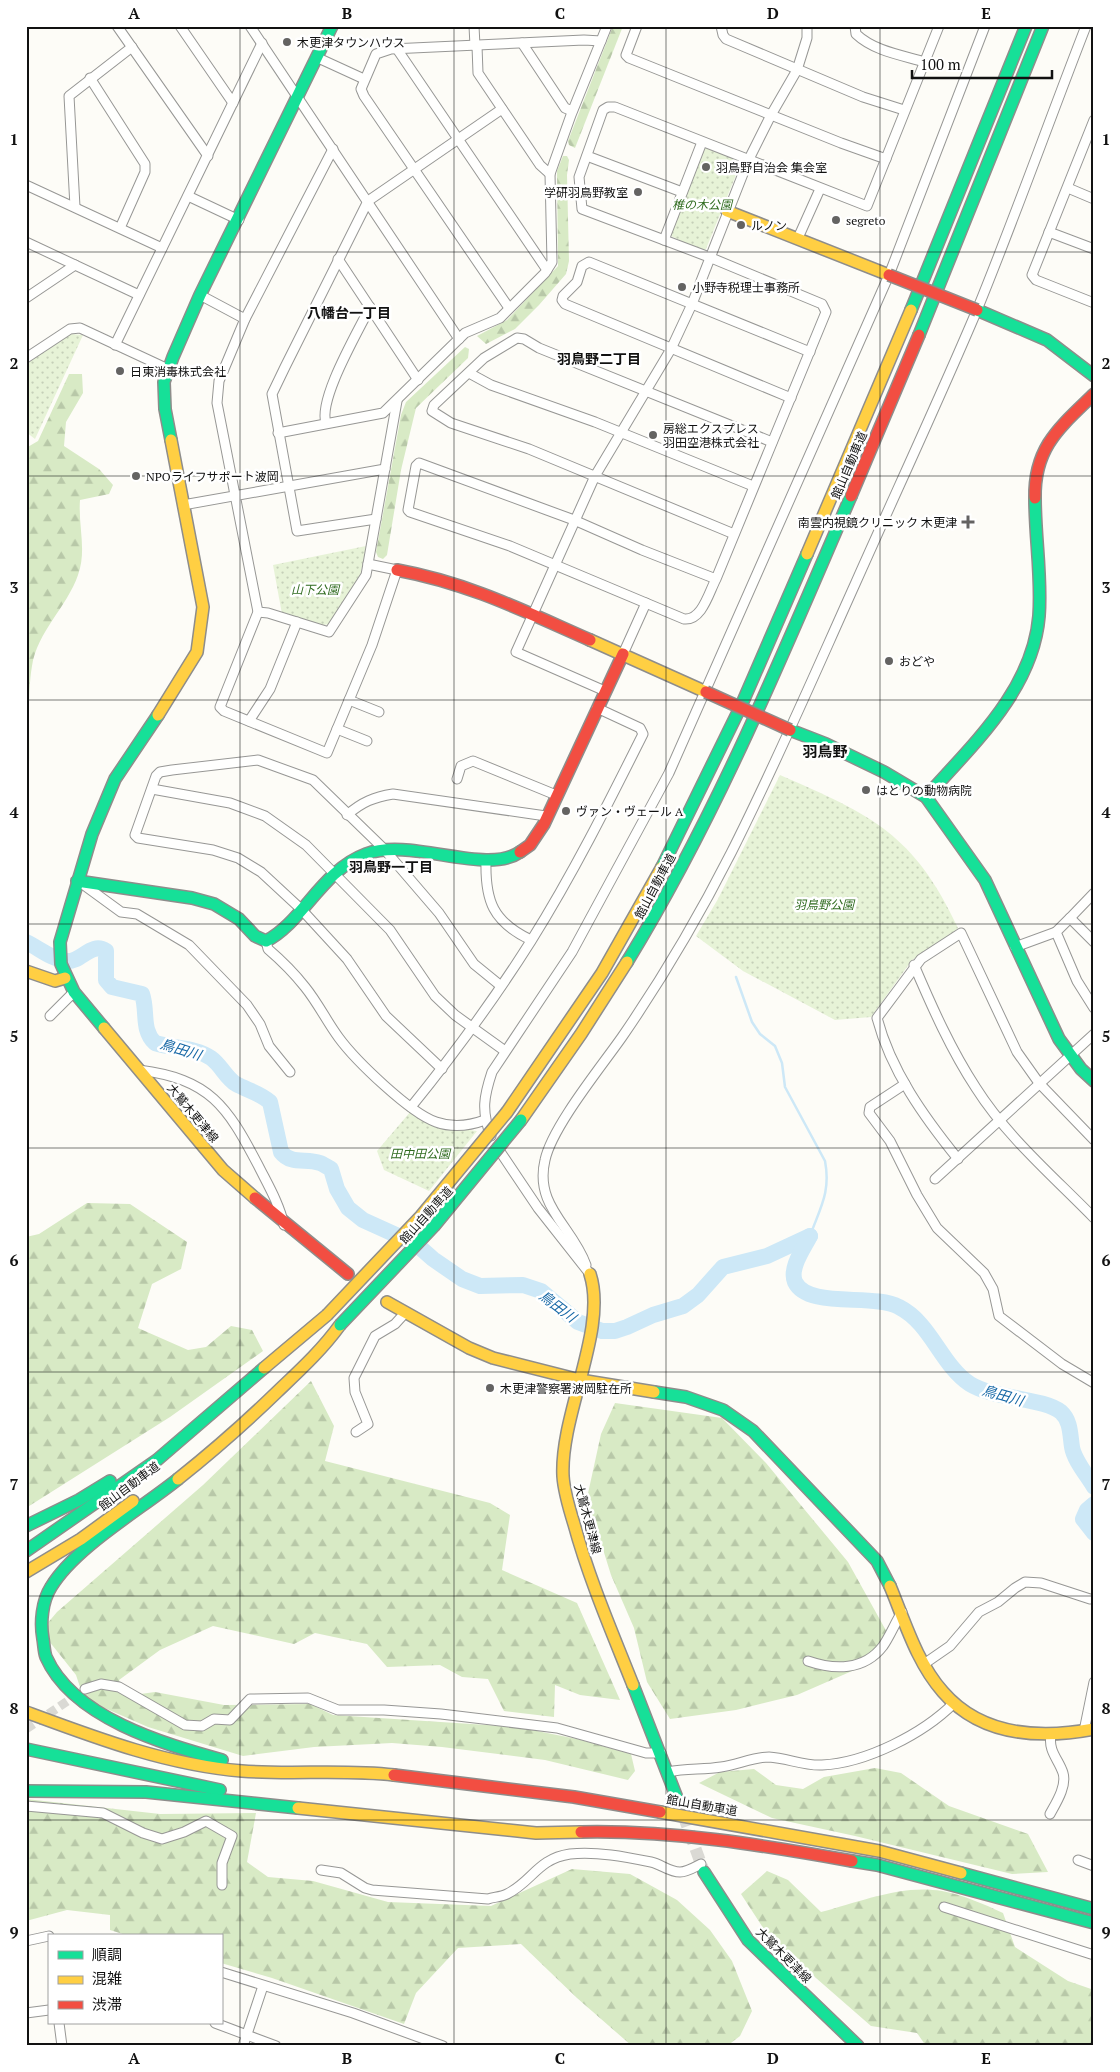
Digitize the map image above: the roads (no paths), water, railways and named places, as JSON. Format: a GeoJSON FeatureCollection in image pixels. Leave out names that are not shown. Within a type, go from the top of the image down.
{"type":"FeatureCollection","features":[{"type":"Feature","properties":{"kind":"main road","name":"大鷲木更津線"},"geometry":{"type":"LineString","coordinates":[[332,26],[239,220],[200,295],[168,369],[164,396],[183,505],[204,607],[197,652],[115,779],[92,834],[77,881],[60,942],[59,955],[65,978],[74,992],[223,1170],[284,1225],[348,1274]]}},
{"type":"Feature","properties":{"kind":"main road","name":"館山自動車道"},"geometry":{"type":"LineString","coordinates":[[26,1551],[157,1460],[327,1315],[370,1273],[452,1181],[507,1112],[588,995],[629,928],[719,754],[890,362],[1026,26]]}},
{"type":"Feature","properties":{"kind":"main road","name":"館山自動車道"},"geometry":{"type":"LineString","coordinates":[[26,1572],[81,1539],[150,1488],[221,1430],[340,1325],[382,1284],[474,1181],[520,1120],[602,1004],[645,933],[736,758],[793,631],[895,390],[1044,26]]}},
{"type":"Feature","properties":{"kind":"main road"},"geometry":{"type":"LineString","coordinates":[[727,211],[977,310],[1047,340],[1094,376]]}},
{"type":"Feature","properties":{"kind":"main road"},"geometry":{"type":"LineString","coordinates":[[926,797],[991,722],[1029,660],[1038,621],[1035,490],[1037,469],[1049,441],[1094,394]]}},
{"type":"Feature","properties":{"kind":"main road"},"geometry":{"type":"LineString","coordinates":[[397,570],[425,575],[477,590],[790,730],[826,744],[884,772],[926,797],[985,880],[1047,1017],[1069,1054],[1094,1081]]}},
{"type":"Feature","properties":{"kind":"main road"},"geometry":{"type":"LineString","coordinates":[[77,881],[192,898],[214,904],[240,919],[255,936],[266,942],[278,934],[336,873],[366,853],[384,849],[413,847],[486,861],[516,856],[531,844],[546,816],[623,654]]}},
{"type":"Feature","properties":{"kind":"main road"},"geometry":{"type":"LineString","coordinates":[[26,971],[55,981],[65,978]]}},
{"type":"Feature","properties":{"kind":"main road","name":"大鷲木更津線"},"geometry":{"type":"LineString","coordinates":[[590,1274],[594,1286],[594,1318],[565,1454],[563,1474],[565,1492],[582,1554],[677,1798]]}},
{"type":"Feature","properties":{"kind":"main road"},"geometry":{"type":"LineString","coordinates":[[387,1302],[493,1358],[580,1380],[686,1397],[723,1410],[753,1431],[865,1547],[885,1574],[924,1664],[940,1689],[954,1703],[973,1717],[1012,1733],[1051,1736],[1089,1730]]}},
{"type":"Feature","properties":{"kind":"main road"},"geometry":{"type":"LineString","coordinates":[[36,1665],[32,1640],[35,1613],[58,1578],[89,1548],[199,1463],[239,1428],[325,1347],[340,1325]]}},
{"type":"Feature","properties":{"kind":"main road"},"geometry":{"type":"LineString","coordinates":[[26,1526],[79,1500],[134,1466],[157,1460]]}},
{"type":"Feature","properties":{"kind":"main road"},"geometry":{"type":"LineString","coordinates":[[47,1681],[73,1704],[156,1740],[224,1760],[298,1772]]}},
{"type":"Feature","properties":{"kind":"main road"},"geometry":{"type":"LineString","coordinates":[[26,1712],[105,1741],[190,1764],[242,1771],[298,1772]]}},
{"type":"Feature","properties":{"kind":"main road"},"geometry":{"type":"LineString","coordinates":[[26,1749],[320,1810]]}},
{"type":"Feature","properties":{"kind":"main road","name":"館山自動車道"},"geometry":{"type":"LineString","coordinates":[[298,1772],[369,1772],[574,1796],[878,1851],[1094,1909]]}},
{"type":"Feature","properties":{"kind":"main road"},"geometry":{"type":"LineString","coordinates":[[26,1791],[146,1792],[536,1833],[634,1831],[758,1844],[877,1865],[1094,1923]]}},
{"type":"Feature","properties":{"kind":"main road","name":"大鷲木更津線"},"geometry":{"type":"LineString","coordinates":[[703,1868],[748,1940],[858,2046]]}},
{"type":"Feature","properties":{"kind":"street"},"geometry":{"type":"LineString","coordinates":[[117,26],[208,156]]}},
{"type":"Feature","properties":{"kind":"street"},"geometry":{"type":"LineString","coordinates":[[180,26],[233,103]]}},
{"type":"Feature","properties":{"kind":"street"},"geometry":{"type":"LineString","coordinates":[[250,26],[459,339]]}},
{"type":"Feature","properties":{"kind":"street"},"geometry":{"type":"LineString","coordinates":[[474,26],[478,72],[540,165],[550,174]]}},
{"type":"Feature","properties":{"kind":"street"},"geometry":{"type":"LineString","coordinates":[[278,433],[383,413],[459,339],[465,334],[500,318],[547,270],[552,262],[550,174],[572,112],[607,26]]}},
{"type":"Feature","properties":{"kind":"street"},"geometry":{"type":"LineString","coordinates":[[637,26],[626,55],[629,58],[841,144],[886,159]]}},
{"type":"Feature","properties":{"kind":"street"},"geometry":{"type":"LineString","coordinates":[[722,26],[723,35],[726,39],[863,97],[904,110]]}},
{"type":"Feature","properties":{"kind":"street"},"geometry":{"type":"LineString","coordinates":[[605,691],[516,652],[594,476],[671,349],[692,304],[748,161],[771,115],[797,70],[807,38],[808,26]]}},
{"type":"Feature","properties":{"kind":"street"},"geometry":{"type":"LineString","coordinates":[[855,26],[856,34],[863,41],[925,62]]}},
{"type":"Feature","properties":{"kind":"street"},"geometry":{"type":"LineString","coordinates":[[716,579],[642,550],[574,520],[419,463],[416,466],[408,510],[410,512],[510,546],[690,620],[697,616],[716,579],[791,398],[826,313],[825,307],[710,257],[582,209],[579,177],[603,110],[608,106],[615,107],[866,206],[939,26]]}},
{"type":"Feature","properties":{"kind":"street"},"geometry":{"type":"LineString","coordinates":[[590,1274],[503,1160],[484,1120],[485,1095],[492,1072],[572,952],[670,772],[889,275],[985,26]]}},
{"type":"Feature","properties":{"kind":"street"},"geometry":{"type":"LineString","coordinates":[[590,1274],[583,1256],[556,1218],[545,1193],[542,1178],[545,1156],[559,1128],[625,1033],[680,945],[730,854],[790,730],[977,310],[1086,26]]}},
{"type":"Feature","properties":{"kind":"street"},"geometry":{"type":"LineString","coordinates":[[509,308],[364,96],[361,89],[364,79],[376,54],[397,49],[584,40],[601,41]]}},
{"type":"Feature","properties":{"kind":"street"},"geometry":{"type":"LineString","coordinates":[[115,345],[262,43]]}},
{"type":"Feature","properties":{"kind":"street"},"geometry":{"type":"LineString","coordinates":[[522,43],[565,108],[572,112]]}},
{"type":"Feature","properties":{"kind":"street"},"geometry":{"type":"LineString","coordinates":[[75,207],[69,96],[132,47]]}},
{"type":"Feature","properties":{"kind":"street"},"geometry":{"type":"LineString","coordinates":[[397,49],[547,270]]}},
{"type":"Feature","properties":{"kind":"street"},"geometry":{"type":"LineString","coordinates":[[316,57],[364,79]]}},
{"type":"Feature","properties":{"kind":"street"},"geometry":{"type":"LineString","coordinates":[[90,78],[145,164],[145,172],[120,228]]}},
{"type":"Feature","properties":{"kind":"street"},"geometry":{"type":"LineString","coordinates":[[376,519],[297,531],[272,394],[368,201],[502,108]]}},
{"type":"Feature","properties":{"kind":"street"},"geometry":{"type":"LineString","coordinates":[[1094,120],[1032,275],[1036,280],[1094,302]]}},
{"type":"Feature","properties":{"kind":"street"},"geometry":{"type":"LineString","coordinates":[[664,240],[702,142]]}},
{"type":"Feature","properties":{"kind":"street"},"geometry":{"type":"LineString","coordinates":[[1084,146],[1094,149]]}},
{"type":"Feature","properties":{"kind":"street"},"geometry":{"type":"LineString","coordinates":[[333,149],[245,319],[218,387],[217,403],[258,612],[220,707],[249,722],[327,753],[372,645],[397,570],[368,564]]}},
{"type":"Feature","properties":{"kind":"street"},"geometry":{"type":"LineString","coordinates":[[587,156],[682,192]]}},
{"type":"Feature","properties":{"kind":"street"},"geometry":{"type":"LineString","coordinates":[[26,185],[162,248]]}},
{"type":"Feature","properties":{"kind":"street"},"geometry":{"type":"LineString","coordinates":[[1068,188],[1094,199]]}},
{"type":"Feature","properties":{"kind":"street"},"geometry":{"type":"LineString","coordinates":[[798,238],[820,189]]}},
{"type":"Feature","properties":{"kind":"street"},"geometry":{"type":"LineString","coordinates":[[188,196],[239,220]]}},
{"type":"Feature","properties":{"kind":"street"},"geometry":{"type":"LineString","coordinates":[[1049,232],[1094,249]]}},
{"type":"Feature","properties":{"kind":"street"},"geometry":{"type":"LineString","coordinates":[[26,242],[139,295]]}},
{"type":"Feature","properties":{"kind":"street"},"geometry":{"type":"LineString","coordinates":[[338,260],[418,380]]}},
{"type":"Feature","properties":{"kind":"street"},"geometry":{"type":"LineString","coordinates":[[791,398],[565,304],[562,300],[563,296],[577,282],[582,266],[589,262],[810,352]]}},
{"type":"Feature","properties":{"kind":"street"},"geometry":{"type":"LineString","coordinates":[[26,298],[75,265]]}},
{"type":"Feature","properties":{"kind":"street"},"geometry":{"type":"LineString","coordinates":[[200,295],[245,319]]}},
{"type":"Feature","properties":{"kind":"street"},"geometry":{"type":"LineString","coordinates":[[326,423],[323,415],[327,396],[370,307]]}},
{"type":"Feature","properties":{"kind":"street"},"geometry":{"type":"LineString","coordinates":[[26,358],[70,329],[80,328],[168,369]]}},
{"type":"Feature","properties":{"kind":"street"},"geometry":{"type":"LineString","coordinates":[[734,534],[529,449],[451,423],[432,411],[434,405],[484,358],[517,338],[524,338],[539,348],[772,442]]}},
{"type":"Feature","properties":{"kind":"street"},"geometry":{"type":"LineString","coordinates":[[469,373],[491,385],[595,422],[753,486]]}},
{"type":"Feature","properties":{"kind":"street"},"geometry":{"type":"LineString","coordinates":[[258,612],[328,632],[361,584],[368,564],[397,401]]}},
{"type":"Feature","properties":{"kind":"street"},"geometry":{"type":"LineString","coordinates":[[183,505],[385,469]]}},
{"type":"Feature","properties":{"kind":"street"},"geometry":{"type":"LineString","coordinates":[[623,654],[646,603]]}},
{"type":"Feature","properties":{"kind":"street"},"geometry":{"type":"LineString","coordinates":[[249,722],[270,689],[297,622]]}},
{"type":"Feature","properties":{"kind":"street"},"geometry":{"type":"LineString","coordinates":[[348,700],[379,712]]}},
{"type":"Feature","properties":{"kind":"street"},"geometry":{"type":"LineString","coordinates":[[411,1107],[442,1069],[531,940],[590,838],[643,734],[640,728],[597,708]]}},
{"type":"Feature","properties":{"kind":"street"},"geometry":{"type":"LineString","coordinates":[[337,729],[367,741]]}},
{"type":"Feature","properties":{"kind":"street"},"geometry":{"type":"LineString","coordinates":[[442,1069],[386,1016],[347,959],[302,910],[261,872],[238,858],[213,850],[138,838],[135,834],[156,776],[160,772],[258,760],[313,780],[384,849],[439,913],[474,964],[501,986]]}},
{"type":"Feature","properties":{"kind":"street"},"geometry":{"type":"LineString","coordinates":[[456,779],[461,766],[473,761],[556,795]]}},
{"type":"Feature","properties":{"kind":"street"},"geometry":{"type":"LineString","coordinates":[[152,790],[230,803],[265,816],[306,845],[336,873],[390,930],[435,996],[471,1028],[505,1051]]}},
{"type":"Feature","properties":{"kind":"street"},"geometry":{"type":"LineString","coordinates":[[347,815],[360,803],[375,796],[393,794],[546,816]]}},
{"type":"Feature","properties":{"kind":"street"},"geometry":{"type":"LineString","coordinates":[[486,861],[485,885],[490,901],[501,920],[515,933],[531,940]]}},
{"type":"Feature","properties":{"kind":"street"},"geometry":{"type":"LineString","coordinates":[[77,881],[93,890],[108,904],[121,912],[137,914],[188,945],[247,1005],[260,1024],[269,1046],[290,1072]]}},
{"type":"Feature","properties":{"kind":"street"},"geometry":{"type":"LineString","coordinates":[[1016,947],[1056,932],[1094,893]]}},
{"type":"Feature","properties":{"kind":"street"},"geometry":{"type":"LineString","coordinates":[[1070,918],[1094,942]]}},
{"type":"Feature","properties":{"kind":"street"},"geometry":{"type":"LineString","coordinates":[[1056,932],[1077,981],[1094,1008]]}},
{"type":"Feature","properties":{"kind":"street"},"geometry":{"type":"LineString","coordinates":[[958,1159],[928,1122],[905,1084],[877,1018],[914,965],[960,933],[1017,1052],[1039,1083],[1094,1140]]}},
{"type":"Feature","properties":{"kind":"street"},"geometry":{"type":"LineString","coordinates":[[266,942],[268,949],[306,989],[339,1038],[367,1071],[411,1107],[435,1122],[455,1126],[472,1125],[484,1120]]}},
{"type":"Feature","properties":{"kind":"street"},"geometry":{"type":"LineString","coordinates":[[914,965],[940,1024],[976,1088],[1000,1120],[1094,1218]]}},
{"type":"Feature","properties":{"kind":"street"},"geometry":{"type":"LineString","coordinates":[[50,1016],[74,992]]}},
{"type":"Feature","properties":{"kind":"street"},"geometry":{"type":"LineString","coordinates":[[935,1179],[1069,1054],[1094,1034]]}},
{"type":"Feature","properties":{"kind":"street"},"geometry":{"type":"LineString","coordinates":[[139,1070],[153,1072],[204,1091],[226,1110],[238,1127],[281,1209],[284,1225]]}},
{"type":"Feature","properties":{"kind":"street"},"geometry":{"type":"LineString","coordinates":[[905,1084],[870,1107],[869,1113],[890,1141],[917,1195],[937,1228],[984,1273],[993,1289],[999,1316],[1062,1364],[1094,1383]]}},
{"type":"Feature","properties":{"kind":"street"},"geometry":{"type":"LineString","coordinates":[[356,1432],[368,1424],[355,1392],[354,1378],[375,1336],[395,1324],[405,1313]]}},
{"type":"Feature","properties":{"kind":"street"},"geometry":{"type":"LineString","coordinates":[[924,1664],[936,1658],[950,1646],[979,1612],[998,1602],[1025,1582],[1041,1583],[1090,1599]]}},
{"type":"Feature","properties":{"kind":"street"},"geometry":{"type":"LineString","coordinates":[[808,1661],[834,1668],[847,1668],[861,1662],[882,1647],[902,1612]]}},
{"type":"Feature","properties":{"kind":"street"},"geometry":{"type":"LineString","coordinates":[[1089,1730],[1094,1682]]}},
{"type":"Feature","properties":{"kind":"street"},"geometry":{"type":"LineString","coordinates":[[84,1689],[101,1684],[119,1687],[185,1725],[202,1726],[214,1719],[230,1720],[250,1700],[308,1698],[338,1710],[384,1710],[441,1714],[557,1728],[646,1753],[661,1753]]}},
{"type":"Feature","properties":{"kind":"street"},"geometry":{"type":"LineString","coordinates":[[668,1772],[680,1769],[721,1767],[757,1758],[781,1759],[811,1765],[836,1763],[864,1755],[912,1736],[940,1717],[954,1703]]}},
{"type":"Feature","properties":{"kind":"street"},"geometry":{"type":"LineString","coordinates":[[1050,1814],[1058,1800],[1064,1781],[1064,1774],[1049,1745],[1051,1736]]}},
{"type":"Feature","properties":{"kind":"street"},"geometry":{"type":"LineString","coordinates":[[26,1806],[103,1813],[143,1833],[162,1838],[184,1832],[206,1821],[232,1836],[222,1863],[222,1885]]}},
{"type":"Feature","properties":{"kind":"street"},"geometry":{"type":"LineString","coordinates":[[321,1870],[341,1873],[365,1888],[372,1890],[488,1898],[506,1895],[523,1883],[538,1866],[555,1857],[572,1854],[606,1855],[653,1862],[674,1872],[703,1868]]}},
{"type":"Feature","properties":{"kind":"street"},"geometry":{"type":"LineString","coordinates":[[1078,1860],[1094,1866]]}},
{"type":"Feature","properties":{"kind":"street"},"geometry":{"type":"LineString","coordinates":[[944,1907],[1094,1955]]}},
{"type":"Feature","properties":{"kind":"street"},"geometry":{"type":"LineString","coordinates":[[26,1941],[48,1937]]}},
{"type":"Feature","properties":{"kind":"street"},"geometry":{"type":"LineString","coordinates":[[222,1972],[353,2013],[443,2046]]}},
{"type":"Feature","properties":{"kind":"street"},"geometry":{"type":"LineString","coordinates":[[243,2046],[263,1986]]}},
{"type":"Feature","properties":{"kind":"street"},"geometry":{"type":"LineString","coordinates":[[26,2014],[48,2010]]}},
{"type":"Feature","properties":{"kind":"street"},"geometry":{"type":"LineString","coordinates":[[59,2024],[62,2046]]}},
{"type":"Feature","properties":{"kind":"street"},"geometry":{"type":"LineString","coordinates":[[218,2024],[276,2046]]}},
{"type":"Feature","properties":{"kind":"waterway","name":"鳥田川"},"geometry":{"type":"LineString","coordinates":[[26,942],[50,956],[66,961],[76,959],[91,950],[101,949],[106,951],[106,980],[112,987],[142,994],[146,1026],[155,1043],[205,1054],[215,1061],[236,1084],[266,1099],[270,1102],[281,1152],[285,1156],[294,1160],[320,1163],[331,1169],[337,1189],[348,1208],[363,1220],[416,1244],[433,1259],[462,1279],[480,1286],[523,1285],[541,1291],[578,1322],[602,1331],[615,1331],[653,1315],[683,1306],[698,1295],[723,1267],[767,1256],[810,1236]]}},
{"type":"Feature","properties":{"kind":"waterway"},"geometry":{"type":"LineString","coordinates":[[736,977],[752,1022],[760,1034],[775,1046],[782,1063],[785,1087],[825,1161],[826,1191],[810,1236]]}},
{"type":"Feature","properties":{"kind":"waterway","name":"鳥田川"},"geometry":{"type":"LineString","coordinates":[[810,1236],[798,1258],[794,1271],[795,1282],[802,1290],[827,1298],[874,1301],[899,1307],[920,1323],[951,1366],[970,1384],[992,1393],[1053,1407],[1061,1412],[1067,1420],[1075,1457],[1094,1487]]}},
{"type":"Feature","properties":{"kind":"waterway","name":"鳥田川"},"geometry":{"type":"LineString","coordinates":[[1094,1504],[1087,1510],[1083,1519],[1094,1533]]}},
{"type":"Feature","properties":{"kind":"tunnel"},"geometry":{"type":"LineString","coordinates":[[26,1729],[78,1694]]}},
{"type":"Feature","properties":{"kind":"tunnel"},"geometry":{"type":"LineString","coordinates":[[677,1798],[704,1872]]}},
{"type":"Feature","properties":{"kind":"place","name":"木更津タウンハウス"},"geometry":{"type":"Point","coordinates":[287,42]}},
{"type":"Feature","properties":{"kind":"place","name":"羽鳥野自治会 集会室"},"geometry":{"type":"Point","coordinates":[706,167]}},
{"type":"Feature","properties":{"kind":"place","name":"学研羽鳥野教室"},"geometry":{"type":"Point","coordinates":[638,192]}},
{"type":"Feature","properties":{"kind":"place","name":"segreto"},"geometry":{"type":"Point","coordinates":[836,220]}},
{"type":"Feature","properties":{"kind":"place","name":"ルノン"},"geometry":{"type":"Point","coordinates":[741,225]}},
{"type":"Feature","properties":{"kind":"place","name":"小野寺税理士事務所"},"geometry":{"type":"Point","coordinates":[682,287]}},
{"type":"Feature","properties":{"kind":"place","name":"日東消毒株式会社"},"geometry":{"type":"Point","coordinates":[120,371]}},
{"type":"Feature","properties":{"kind":"place","name":"房総エクスプレス 羽田空港株式会社"},"geometry":{"type":"Point","coordinates":[653,435]}},
{"type":"Feature","properties":{"kind":"place","name":"NPOライフサポート波岡"},"geometry":{"type":"Point","coordinates":[136,476]}},
{"type":"Feature","properties":{"kind":"place","name":"南雲内視鏡クリニック 木更津"},"geometry":{"type":"Point","coordinates":[968,522]}},
{"type":"Feature","properties":{"kind":"place","name":"おどや"},"geometry":{"type":"Point","coordinates":[889,661]}},
{"type":"Feature","properties":{"kind":"place","name":"はとりの動物病院"},"geometry":{"type":"Point","coordinates":[866,790]}},
{"type":"Feature","properties":{"kind":"place","name":"ヴァン・ヴェール A"},"geometry":{"type":"Point","coordinates":[566,811]}},
{"type":"Feature","properties":{"kind":"place","name":"木更津警察署波岡駐在所"},"geometry":{"type":"Point","coordinates":[490,1388]}},
{"type":"Feature","properties":{"kind":"district","name":"八幡台一丁目"},"geometry":{"type":"Point","coordinates":[349,312]}},
{"type":"Feature","properties":{"kind":"district","name":"羽鳥野二丁目"},"geometry":{"type":"Point","coordinates":[599,358]}},
{"type":"Feature","properties":{"kind":"district","name":"羽鳥野"},"geometry":{"type":"Point","coordinates":[825,751]}},
{"type":"Feature","properties":{"kind":"district","name":"羽鳥野一丁目"},"geometry":{"type":"Point","coordinates":[391,866]}},
{"type":"Feature","properties":{"kind":"park label","name":"椎の木公園"},"geometry":{"type":"Point","coordinates":[702,204]}},
{"type":"Feature","properties":{"kind":"park label","name":"山下公園"},"geometry":{"type":"Point","coordinates":[315,589]}},
{"type":"Feature","properties":{"kind":"park label","name":"羽鳥野公園"},"geometry":{"type":"Point","coordinates":[824,904]}},
{"type":"Feature","properties":{"kind":"park label","name":"田中田公園"},"geometry":{"type":"Point","coordinates":[420,1153]}}]}
